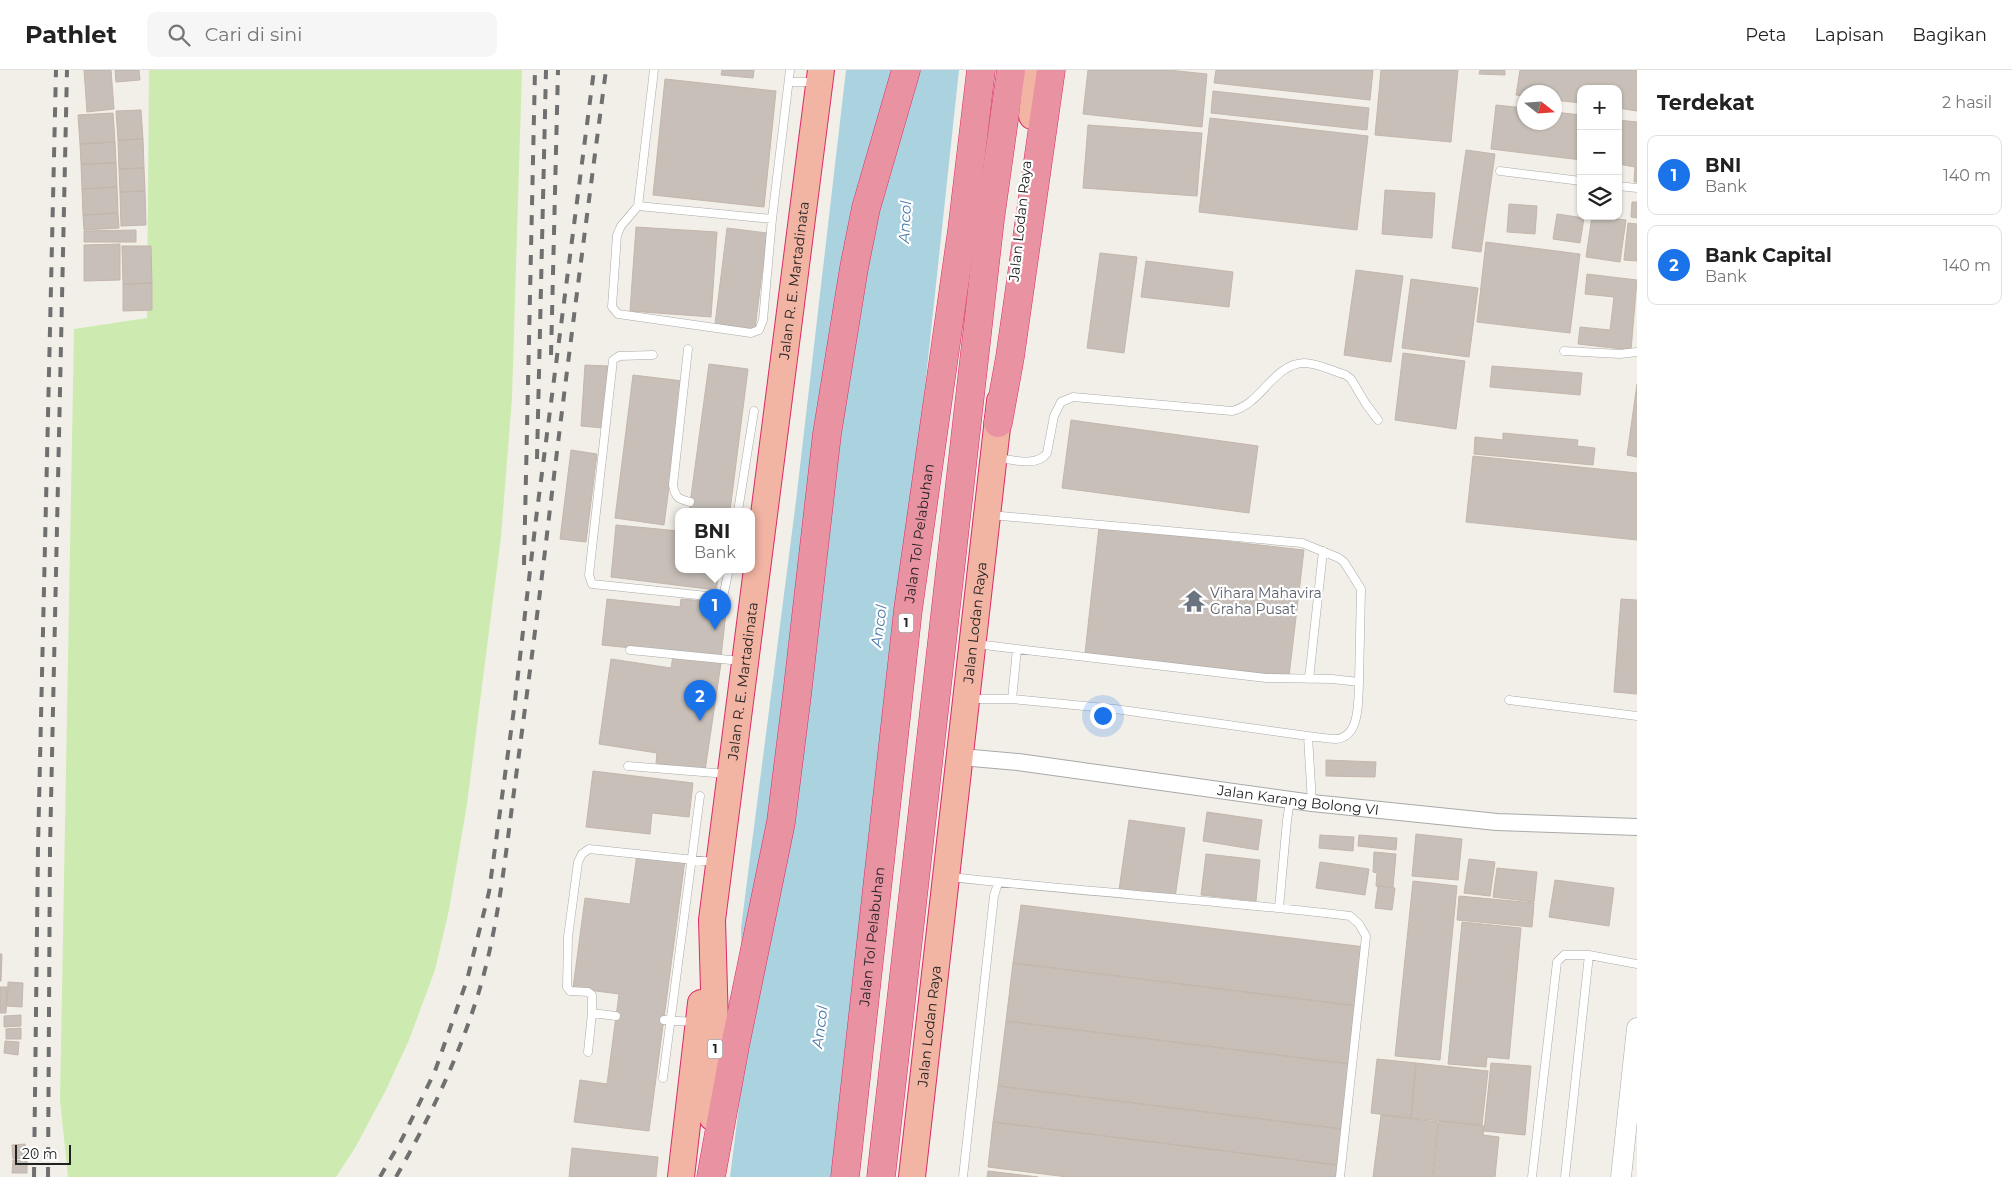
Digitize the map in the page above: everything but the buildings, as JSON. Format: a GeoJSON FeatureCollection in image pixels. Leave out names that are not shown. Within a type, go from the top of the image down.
{"type":"FeatureCollection","features":[{"type":"Feature","properties":{"kind":"highway"},"geometry":{"type":"LineString","coordinates":[[710,1177],[781,822],[827,434],[854,268],[866,208],[906,70]]}},
{"type":"Feature","properties":{"kind":"highway","name":"Jalan Tol Pelabuhan"},"geometry":{"type":"LineString","coordinates":[[845,1177],[908,610],[962,230],[981,70]]}},
{"type":"Feature","properties":{"kind":"highway"},"geometry":{"type":"LineString","coordinates":[[881,1177],[990,220],[1011,70]]}},
{"type":"Feature","properties":{"kind":"highway","name":"Jalan Lodan Raya"},"geometry":{"type":"LineString","coordinates":[[912,1177],[961,757],[992,457],[998,423],[1037,70]]}},
{"type":"Feature","properties":{"kind":"highway"},"geometry":{"type":"LineString","coordinates":[[998,423],[1010,357],[1051,70]]}},
{"type":"Feature","properties":{"kind":"highway","name":"Jalan R. E. Martadinata"},"geometry":{"type":"LineString","coordinates":[[755,552],[762,466],[820,76]]}},
{"type":"Feature","properties":{"kind":"highway","name":"Jalan R. E. Martadinata"},"geometry":{"type":"LineString","coordinates":[[710,1177],[716,1060],[712,920],[746,662],[753,573]]}},
{"type":"Feature","properties":{"kind":"highway"},"geometry":{"type":"LineString","coordinates":[[681,1177],[698,1023],[712,920]]}},
{"type":"Feature","properties":{"kind":"street","name":"Jalan Karang Bolong VI"},"geometry":{"type":"LineString","coordinates":[[961,757],[1018,762],[1290,801],[1497,822],[1637,827]]}},
{"type":"Feature","properties":{"kind":"street"},"geometry":{"type":"LineString","coordinates":[[1621,1177],[1637,1028]]}},
{"type":"Feature","properties":{"kind":"lane"},"geometry":{"type":"LineString","coordinates":[[654,70],[638,206],[621,226],[617,234],[612,307],[618,314],[751,334],[759,330],[763,320],[772,219],[790,70]]}},
{"type":"Feature","properties":{"kind":"lane"},"geometry":{"type":"LineString","coordinates":[[789,82],[820,76]]}},
{"type":"Feature","properties":{"kind":"lane"},"geometry":{"type":"LineString","coordinates":[[1500,171],[1577,181]]}},
{"type":"Feature","properties":{"kind":"lane"},"geometry":{"type":"LineString","coordinates":[[1622,186],[1637,188]]}},
{"type":"Feature","properties":{"kind":"lane"},"geometry":{"type":"LineString","coordinates":[[638,206],[772,219]]}},
{"type":"Feature","properties":{"kind":"lane"},"geometry":{"type":"LineString","coordinates":[[688,349],[672,485],[675,496],[690,502]]}},
{"type":"Feature","properties":{"kind":"lane"},"geometry":{"type":"LineString","coordinates":[[1564,350],[1620,354],[1637,352]]}},
{"type":"Feature","properties":{"kind":"lane"},"geometry":{"type":"LineString","coordinates":[[653,355],[619,356],[613,360],[588,575],[592,584],[724,597],[728,573]]}},
{"type":"Feature","properties":{"kind":"lane"},"geometry":{"type":"LineString","coordinates":[[992,457],[1019,461],[1040,461],[1044,458],[1048,453],[1054,416],[1061,402],[1073,396],[1232,411],[1242,409],[1251,402],[1287,366],[1306,363],[1346,375],[1351,379],[1378,420]]}},
{"type":"Feature","properties":{"kind":"lane"},"geometry":{"type":"LineString","coordinates":[[736,508],[754,412]]}},
{"type":"Feature","properties":{"kind":"lane"},"geometry":{"type":"LineString","coordinates":[[745,464],[762,466]]}},
{"type":"Feature","properties":{"kind":"lane"},"geometry":{"type":"LineString","coordinates":[[966,699],[1012,699],[1115,709],[1338,739],[1349,732],[1356,721],[1359,682],[1361,589],[1344,562],[1302,543],[986,514]]}},
{"type":"Feature","properties":{"kind":"lane"},"geometry":{"type":"LineString","coordinates":[[1309,678],[1323,551]]}},
{"type":"Feature","properties":{"kind":"lane"},"geometry":{"type":"LineString","coordinates":[[972,644],[1266,678],[1309,678],[1359,682]]}},
{"type":"Feature","properties":{"kind":"lane"},"geometry":{"type":"LineString","coordinates":[[1012,699],[1017,649]]}},
{"type":"Feature","properties":{"kind":"lane"},"geometry":{"type":"LineString","coordinates":[[630,650],[746,662]]}},
{"type":"Feature","properties":{"kind":"lane"},"geometry":{"type":"LineString","coordinates":[[1510,700],[1637,716]]}},
{"type":"Feature","properties":{"kind":"lane"},"geometry":{"type":"LineString","coordinates":[[1308,736],[1312,803]]}},
{"type":"Feature","properties":{"kind":"lane"},"geometry":{"type":"LineString","coordinates":[[628,766],[732,775]]}},
{"type":"Feature","properties":{"kind":"lane"},"geometry":{"type":"LineString","coordinates":[[663,1078],[667,1020],[693,858],[700,796]]}},
{"type":"Feature","properties":{"kind":"lane"},"geometry":{"type":"LineString","coordinates":[[1280,908],[1286,820],[1290,801]]}},
{"type":"Feature","properties":{"kind":"lane"},"geometry":{"type":"LineString","coordinates":[[588,1052],[592,995],[588,992],[570,991],[567,987],[568,937],[578,862],[582,854],[589,849],[719,862]]}},
{"type":"Feature","properties":{"kind":"lane"},"geometry":{"type":"LineString","coordinates":[[947,877],[1350,916],[1359,924],[1366,936],[1340,1177]]}},
{"type":"Feature","properties":{"kind":"lane"},"geometry":{"type":"LineString","coordinates":[[963,1177],[994,896],[998,883]]}},
{"type":"Feature","properties":{"kind":"lane"},"geometry":{"type":"LineString","coordinates":[[1532,1177],[1557,962],[1564,955],[1589,955],[1637,964]]}},
{"type":"Feature","properties":{"kind":"lane"},"geometry":{"type":"LineString","coordinates":[[1565,1177],[1589,955]]}},
{"type":"Feature","properties":{"kind":"lane"},"geometry":{"type":"LineString","coordinates":[[592,1012],[616,1016]]}},
{"type":"Feature","properties":{"kind":"lane"},"geometry":{"type":"LineString","coordinates":[[667,1020],[698,1023]]}},
{"type":"Feature","properties":{"kind":"green space"},"geometry":{"type":"Polygon","coordinates":[[[149,70],[522,70],[512,398],[501,537],[467,804],[449,910],[435,970],[409,1040],[386,1090],[355,1148],[336,1177],[68,1177],[60,1100],[74,329],[147,318],[149,70]]]}},
{"type":"Feature","properties":{"kind":"water","name":"Ancol"},"geometry":{"type":"Polygon","coordinates":[[[846,70],[959,70],[910,527],[834,1177],[730,1177],[743,1074],[741,928],[796,501],[846,70]]]}},
{"type":"Feature","properties":{"kind":"railway"},"geometry":{"type":"LineString","coordinates":[[34,1177],[38,847],[56,70]]}},
{"type":"Feature","properties":{"kind":"railway"},"geometry":{"type":"LineString","coordinates":[[48,1177],[50,847],[67,70]]}},
{"type":"Feature","properties":{"kind":"railway"},"geometry":{"type":"LineString","coordinates":[[524,565],[535,70]]}},
{"type":"Feature","properties":{"kind":"railway"},"geometry":{"type":"LineString","coordinates":[[537,459],[546,70]]}},
{"type":"Feature","properties":{"kind":"railway"},"geometry":{"type":"LineString","coordinates":[[551,355],[558,70]]}},
{"type":"Feature","properties":{"kind":"railway"},"geometry":{"type":"LineString","coordinates":[[380,1177],[402,1139],[435,1071],[467,980],[489,892],[514,709],[536,519],[594,70]]}},
{"type":"Feature","properties":{"kind":"railway"},"geometry":{"type":"LineString","coordinates":[[396,1177],[430,1113],[460,1047],[476,1001],[495,926],[503,876],[606,70]]}},
{"type":"Feature","properties":{"kind":"place","name":"Vihara Mahavira Graha Pusat"},"geometry":{"type":"Point","coordinates":[1194,601]}},
{"type":"Feature","properties":{"kind":"place","name":"BNI"},"geometry":{"type":"Point","coordinates":[715,630]}},
{"type":"Feature","properties":{"kind":"place","name":"Bank Capital"},"geometry":{"type":"Point","coordinates":[700,721]}}]}
